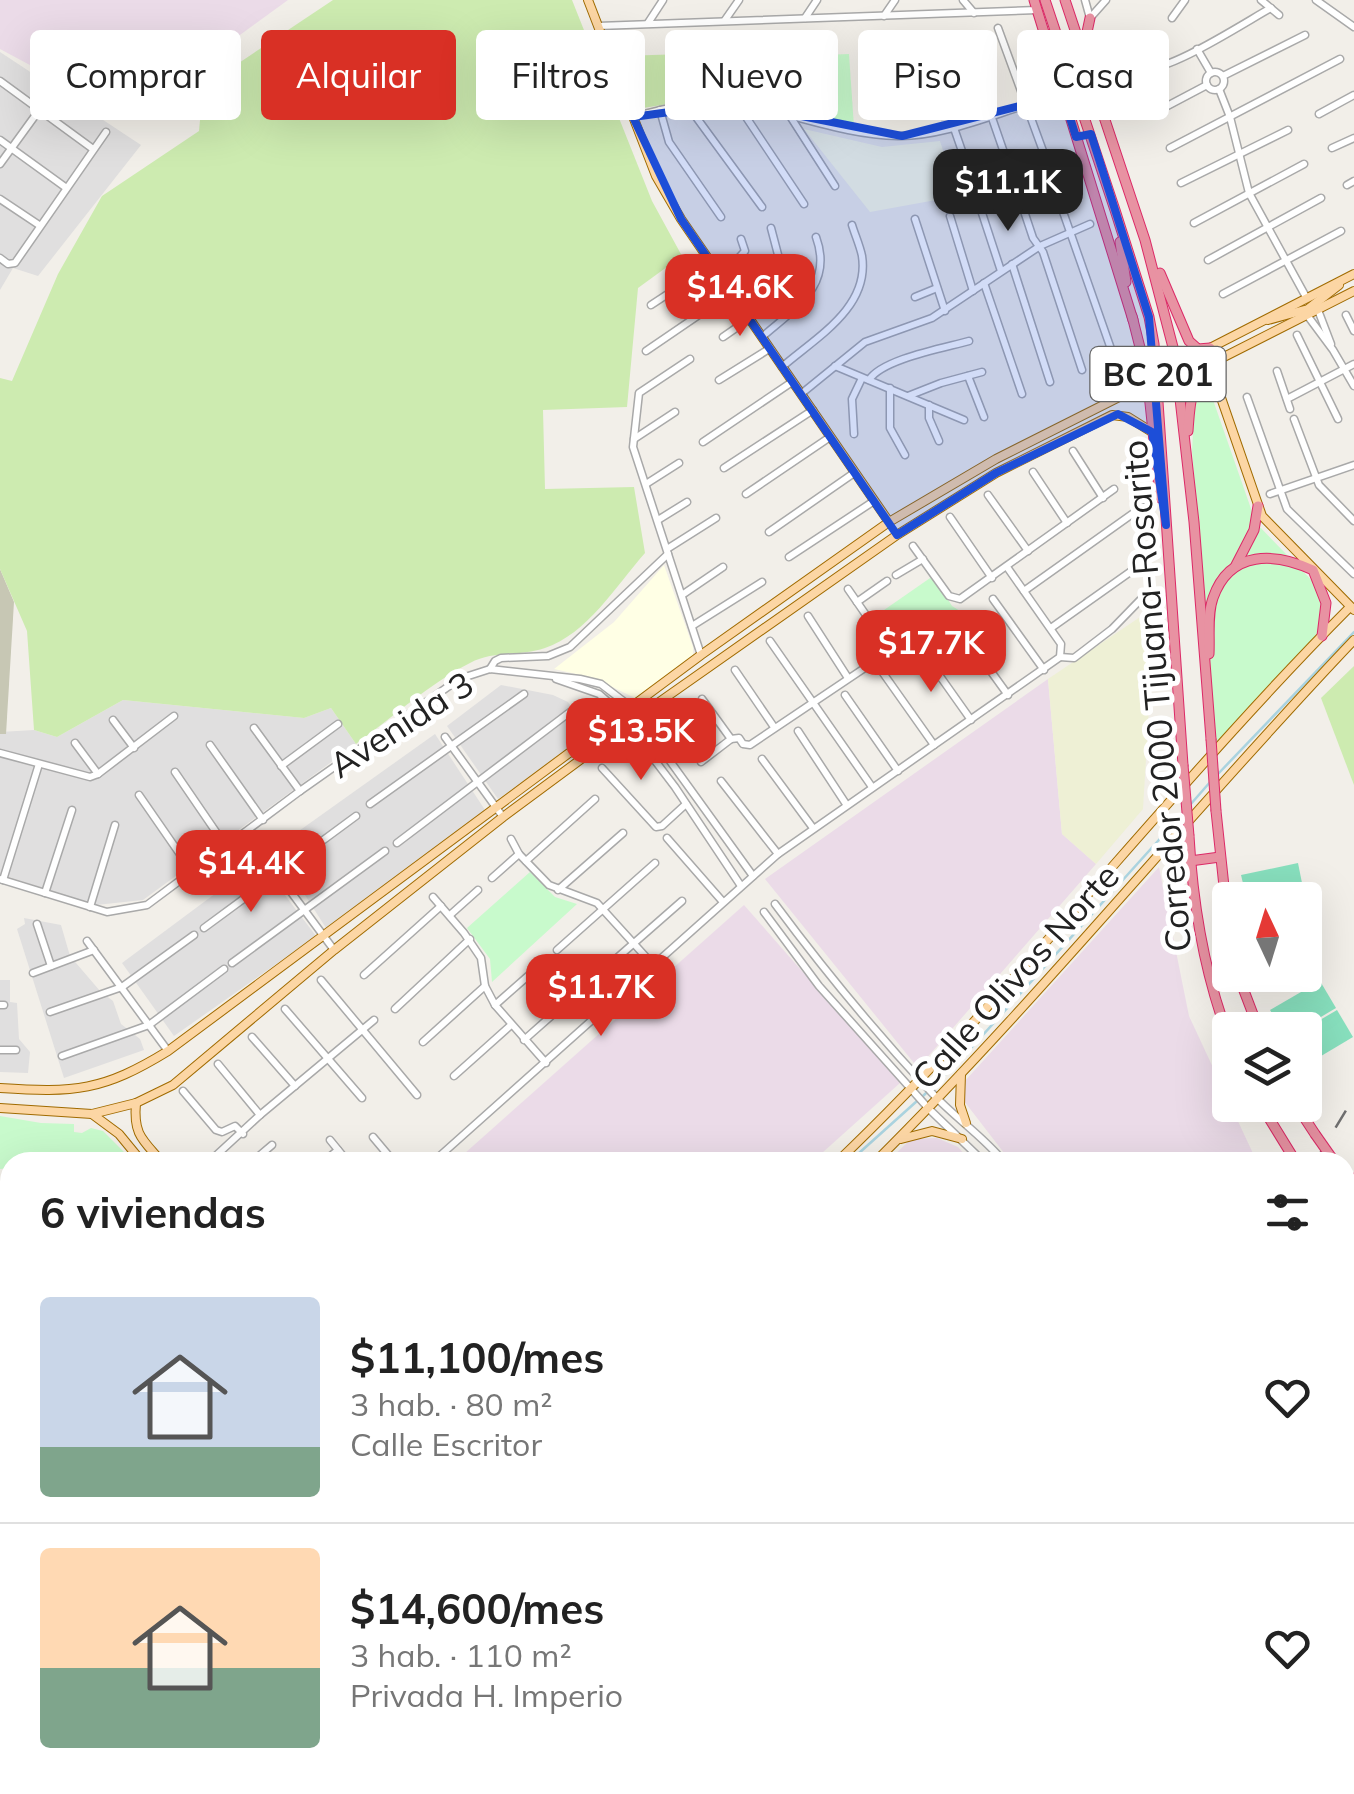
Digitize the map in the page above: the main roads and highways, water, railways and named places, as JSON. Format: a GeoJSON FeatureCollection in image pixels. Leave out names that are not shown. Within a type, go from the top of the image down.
{"type":"FeatureCollection","features":[{"type":"Feature","properties":{"kind":"highway","name":"Corredor 2000 Tijuana-Rosarito"},"geometry":{"type":"LineString","coordinates":[[1045,0],[1149,317],[1154,344],[1190,861],[1204,957],[1221,1012]]}},
{"type":"Feature","properties":{"kind":"highway","name":"Corredor 2000 Tijuana-Rosarito"},"geometry":{"type":"LineString","coordinates":[[1066,0],[1075,30]]}},
{"type":"Feature","properties":{"kind":"highway"},"geometry":{"type":"LineString","coordinates":[[1033,7],[1133,320],[1148,383],[1157,481],[1166,525]]}},
{"type":"Feature","properties":{"kind":"highway"},"geometry":{"type":"LineString","coordinates":[[1088,30],[1090,18]]}},
{"type":"Feature","properties":{"kind":"highway","name":"Corredor 2000 Tijuana-Rosarito"},"geometry":{"type":"LineString","coordinates":[[1105,120],[1166,310],[1175,355],[1223,882]]}},
{"type":"Feature","properties":{"kind":"highway"},"geometry":{"type":"LineString","coordinates":[[1115,210],[1133,320]]}},
{"type":"Feature","properties":{"kind":"highway"},"geometry":{"type":"LineString","coordinates":[[1142,231],[1189,341],[1198,349],[1210,348]]}},
{"type":"Feature","properties":{"kind":"highway"},"geometry":{"type":"LineString","coordinates":[[1186,456],[1194,386],[1214,362]]}},
{"type":"Feature","properties":{"kind":"highway"},"geometry":{"type":"LineString","coordinates":[[1194,386],[1218,390]]}},
{"type":"Feature","properties":{"kind":"highway"},"geometry":{"type":"LineString","coordinates":[[1208,706],[1210,612],[1218,589],[1232,572],[1254,530],[1258,506]]}},
{"type":"Feature","properties":{"kind":"highway"},"geometry":{"type":"LineString","coordinates":[[1232,572],[1250,560],[1271,556],[1313,570],[1326,603],[1322,636]]}},
{"type":"Feature","properties":{"kind":"highway"},"geometry":{"type":"LineString","coordinates":[[1190,861],[1220,857]]}},
{"type":"Feature","properties":{"kind":"highway"},"geometry":{"type":"LineString","coordinates":[[1271,1122],[1290,1152]]}},
{"type":"Feature","properties":{"kind":"highway"},"geometry":{"type":"LineString","coordinates":[[1307,1122],[1328,1152]]}},
{"type":"Feature","properties":{"kind":"main road"},"geometry":{"type":"LineString","coordinates":[[588,0],[656,176],[712,265],[897,534]]}},
{"type":"Feature","properties":{"kind":"main road"},"geometry":{"type":"LineString","coordinates":[[1257,323],[1311,312],[1350,276]]}},
{"type":"Feature","properties":{"kind":"main road"},"geometry":{"type":"LineString","coordinates":[[1350,276],[1210,348],[1218,390],[1258,506],[1268,523],[1353,607]]}},
{"type":"Feature","properties":{"kind":"main road"},"geometry":{"type":"LineString","coordinates":[[1214,362],[1354,291]]}},
{"type":"Feature","properties":{"kind":"main road"},"geometry":{"type":"LineString","coordinates":[[0,1088],[78,1090],[131,1074],[168,1051],[701,655],[889,522],[996,459],[1148,383]]}},
{"type":"Feature","properties":{"kind":"main road"},"geometry":{"type":"LineString","coordinates":[[0,1108],[92,1114],[136,1103],[172,1085],[334,950],[502,818],[638,716],[897,534],[996,473],[1112,415],[1128,417],[1152,432]]}},
{"type":"Feature","properties":{"kind":"main road","name":"Calle Olivos Norte"},"geometry":{"type":"LineString","coordinates":[[847,1152],[921,1082],[1322,636],[1353,607]]}},
{"type":"Feature","properties":{"kind":"main road","name":"Calle Olivos Norte"},"geometry":{"type":"LineString","coordinates":[[885,1152],[938,1100],[1276,721],[1354,640]]}},
{"type":"Feature","properties":{"kind":"main road"},"geometry":{"type":"LineString","coordinates":[[962,1073],[960,1105],[966,1124]]}},
{"type":"Feature","properties":{"kind":"main road"},"geometry":{"type":"LineString","coordinates":[[136,1103],[134,1124],[153,1152]]}},
{"type":"Feature","properties":{"kind":"main road"},"geometry":{"type":"LineString","coordinates":[[92,1114],[119,1134],[134,1152]]}},
{"type":"Feature","properties":{"kind":"main road"},"geometry":{"type":"LineString","coordinates":[[896,1141],[932,1131],[962,1139]]}},
{"type":"Feature","properties":{"kind":"waterway"},"geometry":{"type":"LineString","coordinates":[[1217,775],[1354,632]]}},
{"type":"Feature","properties":{"kind":"waterway"},"geometry":{"type":"LineString","coordinates":[[1190,805],[1211,781]]}},
{"type":"Feature","properties":{"kind":"waterway"},"geometry":{"type":"LineString","coordinates":[[923,1096],[963,1057],[1185,811]]}},
{"type":"Feature","properties":{"kind":"waterway"},"geometry":{"type":"LineString","coordinates":[[860,1152],[917,1101]]}},
{"type":"Feature","properties":{"kind":"railway"},"geometry":{"type":"LineString","coordinates":[[1321,1152],[1354,1097]]}}]}
